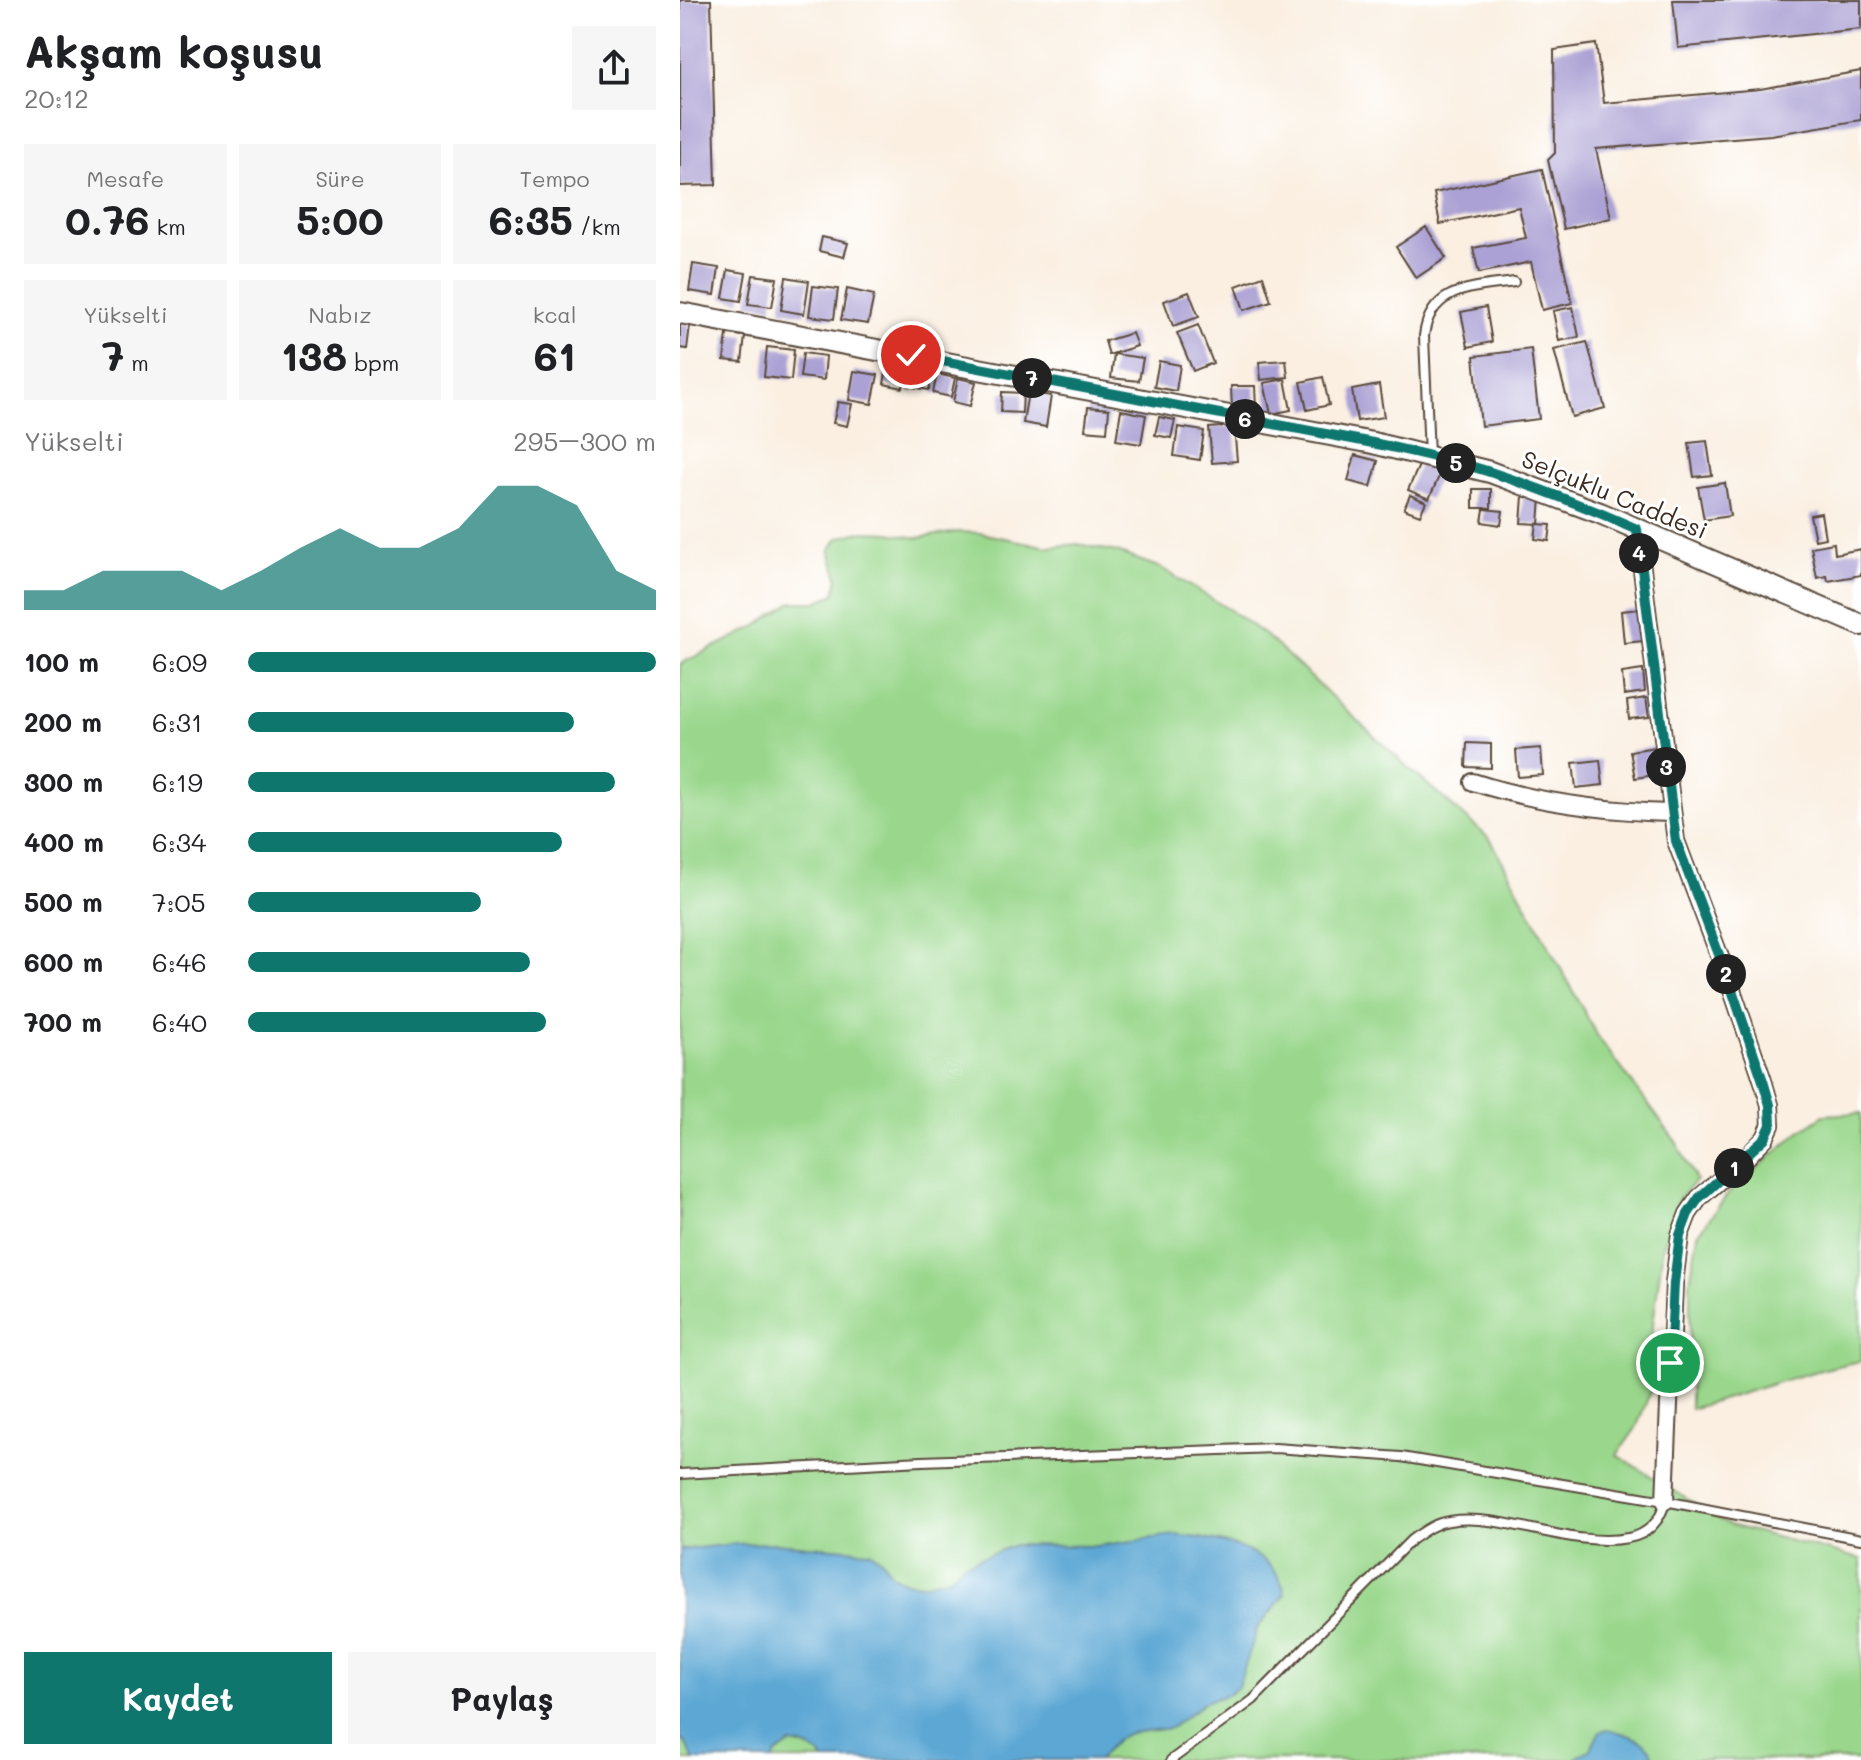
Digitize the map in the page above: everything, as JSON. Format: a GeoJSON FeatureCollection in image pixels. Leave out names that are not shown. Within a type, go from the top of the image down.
{"type":"FeatureCollection","features":[{"type":"Feature","properties":{"kind":"street","name":"Selçuklu Caddesi"},"geometry":{"type":"LineString","coordinates":[[680,313],[1429,456],[1490,472],[1551,493],[1861,625]]}},
{"type":"Feature","properties":{"kind":"street"},"geometry":{"type":"LineString","coordinates":[[1637,529],[1671,813],[1679,853],[1729,981],[1763,1081],[1770,1105],[1771,1125],[1765,1138],[1748,1156],[1699,1198],[1688,1214],[1680,1235],[1674,1283],[1665,1501]]}},
{"type":"Feature","properties":{"kind":"street"},"geometry":{"type":"LineString","coordinates":[[1473,782],[1505,792],[1577,806],[1671,813]]}},
{"type":"Feature","properties":{"kind":"lane"},"geometry":{"type":"LineString","coordinates":[[1429,456],[1425,324],[1432,310],[1452,293],[1514,282]]}},
{"type":"Feature","properties":{"kind":"lane"},"geometry":{"type":"LineString","coordinates":[[680,1474],[922,1461],[1275,1448],[1401,1457],[1665,1501],[1861,1539]]}},
{"type":"Feature","properties":{"kind":"lane"},"geometry":{"type":"LineString","coordinates":[[1171,1760],[1253,1700],[1411,1540],[1437,1523],[1479,1521],[1605,1540],[1631,1538],[1648,1530],[1661,1517],[1665,1501]]}},
{"type":"Feature","properties":{"kind":"green space"},"geometry":{"type":"Polygon","coordinates":[[[860,532],[917,538],[958,532],[980,533],[1048,547],[1078,544],[1117,552],[1161,568],[1230,610],[1270,639],[1491,840],[1598,1037],[1677,1143],[1696,1180],[1679,1199],[1663,1247],[1653,1324],[1651,1390],[1636,1428],[1617,1455],[1729,1525],[1861,1559],[1861,1760],[680,1760],[680,664],[755,627],[792,602],[816,602],[835,594],[838,578],[830,550],[838,538],[860,532]]]}},
{"type":"Feature","properties":{"kind":"green space"},"geometry":{"type":"Polygon","coordinates":[[[1861,1113],[1861,1361],[1690,1409],[1690,1282],[1698,1234],[1728,1194],[1800,1131],[1824,1115],[1861,1113]]]}},
{"type":"Feature","properties":{"kind":"water"},"geometry":{"type":"Polygon","coordinates":[[[1175,1535],[1226,1543],[1258,1556],[1280,1579],[1285,1595],[1258,1627],[1238,1687],[1229,1694],[1205,1702],[1171,1728],[1119,1737],[1098,1760],[823,1760],[813,1750],[790,1744],[775,1755],[774,1760],[694,1760],[685,1742],[680,1740],[680,1550],[775,1543],[870,1551],[883,1561],[892,1575],[906,1582],[922,1584],[950,1577],[963,1564],[1015,1545],[1097,1546],[1175,1535]]]}},
{"type":"Feature","properties":{"kind":"water"},"geometry":{"type":"Polygon","coordinates":[[[1607,1729],[1643,1742],[1654,1760],[1573,1760],[1590,1749],[1600,1731],[1607,1729]]]}},
{"type":"Feature","properties":{"kind":"building"},"geometry":{"type":"Polygon","coordinates":[[[680,0],[711,0],[716,185],[680,186],[680,0]]]}},
{"type":"Feature","properties":{"kind":"building"},"geometry":{"type":"Polygon","coordinates":[[[1673,0],[1861,0],[1861,29],[1678,48],[1673,0]]]}},
{"type":"Feature","properties":{"kind":"building"},"geometry":{"type":"Polygon","coordinates":[[[1596,44],[1604,103],[1760,89],[1861,71],[1861,120],[1771,135],[1596,149],[1611,218],[1564,229],[1548,160],[1555,153],[1554,50],[1596,44]]]}},
{"type":"Feature","properties":{"kind":"building"},"geometry":{"type":"Polygon","coordinates":[[[1542,169],[1572,303],[1542,310],[1531,262],[1479,273],[1473,248],[1526,238],[1519,207],[1440,224],[1434,193],[1542,169]]]}},
{"type":"Feature","properties":{"kind":"building"},"geometry":{"type":"Polygon","coordinates":[[[1426,227],[1446,258],[1416,278],[1396,247],[1426,227]]]}},
{"type":"Feature","properties":{"kind":"building"},"geometry":{"type":"Polygon","coordinates":[[[822,237],[848,243],[844,257],[819,251],[822,237]]]}},
{"type":"Feature","properties":{"kind":"building"},"geometry":{"type":"Polygon","coordinates":[[[693,264],[719,268],[715,295],[689,291],[693,264]]]}},
{"type":"Feature","properties":{"kind":"building"},"geometry":{"type":"Polygon","coordinates":[[[728,270],[746,273],[741,301],[723,298],[728,270]]]}},
{"type":"Feature","properties":{"kind":"building"},"geometry":{"type":"Polygon","coordinates":[[[753,275],[777,278],[772,307],[748,304],[753,275]]]}},
{"type":"Feature","properties":{"kind":"building"},"geometry":{"type":"Polygon","coordinates":[[[1263,276],[1271,301],[1244,310],[1236,286],[1263,276]]]}},
{"type":"Feature","properties":{"kind":"building"},"geometry":{"type":"Polygon","coordinates":[[[786,277],[809,281],[804,314],[781,310],[786,277]]]}},
{"type":"Feature","properties":{"kind":"building"},"geometry":{"type":"Polygon","coordinates":[[[813,286],[838,289],[834,319],[809,316],[813,286]]]}},
{"type":"Feature","properties":{"kind":"building"},"geometry":{"type":"Polygon","coordinates":[[[847,289],[874,295],[868,324],[841,320],[847,289]]]}},
{"type":"Feature","properties":{"kind":"building"},"geometry":{"type":"Polygon","coordinates":[[[1189,292],[1199,317],[1173,326],[1164,301],[1189,292]]]}},
{"type":"Feature","properties":{"kind":"building"},"geometry":{"type":"Polygon","coordinates":[[[1486,307],[1492,342],[1468,347],[1461,312],[1486,307]]]}},
{"type":"Feature","properties":{"kind":"building"},"geometry":{"type":"Polygon","coordinates":[[[1573,307],[1579,337],[1559,341],[1553,311],[1573,307]]]}},
{"type":"Feature","properties":{"kind":"building"},"geometry":{"type":"Polygon","coordinates":[[[680,324],[690,325],[687,349],[680,348],[680,324]]]}},
{"type":"Feature","properties":{"kind":"building"},"geometry":{"type":"Polygon","coordinates":[[[1198,325],[1213,363],[1193,371],[1177,333],[1198,325]]]}},
{"type":"Feature","properties":{"kind":"building"},"geometry":{"type":"Polygon","coordinates":[[[1132,333],[1137,346],[1109,355],[1105,341],[1132,333]]]}},
{"type":"Feature","properties":{"kind":"building"},"geometry":{"type":"Polygon","coordinates":[[[727,334],[745,336],[742,362],[724,360],[727,334]]]}},
{"type":"Feature","properties":{"kind":"building"},"geometry":{"type":"Polygon","coordinates":[[[1587,342],[1605,408],[1572,417],[1554,350],[1587,342]]]}},
{"type":"Feature","properties":{"kind":"building"},"geometry":{"type":"Polygon","coordinates":[[[767,347],[794,350],[791,380],[764,377],[767,347]]]}},
{"type":"Feature","properties":{"kind":"building"},"geometry":{"type":"Polygon","coordinates":[[[1531,349],[1539,419],[1481,426],[1474,356],[1531,349]]]}},
{"type":"Feature","properties":{"kind":"building"},"geometry":{"type":"Polygon","coordinates":[[[803,353],[826,356],[824,380],[800,377],[803,353]]]}},
{"type":"Feature","properties":{"kind":"building"},"geometry":{"type":"Polygon","coordinates":[[[1114,354],[1143,358],[1139,381],[1111,378],[1114,354]]]}},
{"type":"Feature","properties":{"kind":"building"},"geometry":{"type":"Polygon","coordinates":[[[1286,360],[1288,377],[1261,380],[1259,362],[1286,360]]]}},
{"type":"Feature","properties":{"kind":"building"},"geometry":{"type":"Polygon","coordinates":[[[1159,361],[1180,365],[1176,391],[1154,387],[1159,361]]]}},
{"type":"Feature","properties":{"kind":"building"},"geometry":{"type":"Polygon","coordinates":[[[887,367],[906,370],[903,388],[884,384],[887,367]]]}},
{"type":"Feature","properties":{"kind":"building"},"geometry":{"type":"Polygon","coordinates":[[[912,367],[933,371],[929,390],[908,386],[912,367]]]}},
{"type":"Feature","properties":{"kind":"building"},"geometry":{"type":"Polygon","coordinates":[[[854,371],[878,375],[872,404],[849,400],[854,371]]]}},
{"type":"Feature","properties":{"kind":"building"},"geometry":{"type":"Polygon","coordinates":[[[937,374],[955,378],[951,397],[933,393],[937,374]]]}},
{"type":"Feature","properties":{"kind":"building"},"geometry":{"type":"Polygon","coordinates":[[[1323,377],[1329,405],[1307,410],[1301,382],[1323,377]]]}},
{"type":"Feature","properties":{"kind":"building"},"geometry":{"type":"Polygon","coordinates":[[[958,378],[976,382],[970,406],[953,402],[958,378]]]}},
{"type":"Feature","properties":{"kind":"building"},"geometry":{"type":"Polygon","coordinates":[[[1285,379],[1291,410],[1271,414],[1264,383],[1285,379]]]}},
{"type":"Feature","properties":{"kind":"building"},"geometry":{"type":"Polygon","coordinates":[[[1379,385],[1384,417],[1357,421],[1352,390],[1379,385]]]}},
{"type":"Feature","properties":{"kind":"building"},"geometry":{"type":"Polygon","coordinates":[[[1231,386],[1255,386],[1256,408],[1232,409],[1231,386]]]}},
{"type":"Feature","properties":{"kind":"building"},"geometry":{"type":"Polygon","coordinates":[[[1002,392],[1023,393],[1022,413],[1001,412],[1002,392]]]}},
{"type":"Feature","properties":{"kind":"building"},"geometry":{"type":"Polygon","coordinates":[[[1028,392],[1051,396],[1046,427],[1023,423],[1028,392]]]}},
{"type":"Feature","properties":{"kind":"building"},"geometry":{"type":"Polygon","coordinates":[[[838,402],[852,404],[847,426],[833,423],[838,402]]]}},
{"type":"Feature","properties":{"kind":"building"},"geometry":{"type":"Polygon","coordinates":[[[1088,407],[1109,409],[1107,432],[1085,430],[1088,407]]]}},
{"type":"Feature","properties":{"kind":"building"},"geometry":{"type":"Polygon","coordinates":[[[1121,410],[1146,415],[1141,444],[1116,440],[1121,410]]]}},
{"type":"Feature","properties":{"kind":"building"},"geometry":{"type":"Polygon","coordinates":[[[1159,417],[1175,420],[1171,438],[1155,435],[1159,417]]]}},
{"type":"Feature","properties":{"kind":"building"},"geometry":{"type":"Polygon","coordinates":[[[1234,426],[1237,461],[1212,463],[1209,428],[1234,426]]]}},
{"type":"Feature","properties":{"kind":"building"},"geometry":{"type":"Polygon","coordinates":[[[1178,427],[1204,431],[1200,460],[1174,456],[1178,427]]]}},
{"type":"Feature","properties":{"kind":"building"},"geometry":{"type":"Polygon","coordinates":[[[1707,441],[1712,475],[1694,477],[1689,443],[1707,441]]]}},
{"type":"Feature","properties":{"kind":"building"},"geometry":{"type":"Polygon","coordinates":[[[1355,455],[1378,461],[1371,487],[1348,481],[1355,455]]]}},
{"type":"Feature","properties":{"kind":"building"},"geometry":{"type":"Polygon","coordinates":[[[1420,463],[1441,472],[1429,499],[1408,490],[1420,463]]]}},
{"type":"Feature","properties":{"kind":"building"},"geometry":{"type":"Polygon","coordinates":[[[1725,483],[1730,516],[1704,520],[1698,487],[1725,483]]]}},
{"type":"Feature","properties":{"kind":"building"},"geometry":{"type":"Polygon","coordinates":[[[1473,489],[1491,489],[1491,508],[1473,508],[1473,489]]]}},
{"type":"Feature","properties":{"kind":"building"},"geometry":{"type":"Polygon","coordinates":[[[1410,495],[1426,502],[1420,515],[1404,509],[1410,495]]]}},
{"type":"Feature","properties":{"kind":"building"},"geometry":{"type":"Polygon","coordinates":[[[1523,496],[1541,497],[1539,524],[1521,523],[1523,496]]]}},
{"type":"Feature","properties":{"kind":"building"},"geometry":{"type":"Polygon","coordinates":[[[1484,509],[1503,511],[1501,525],[1482,522],[1484,509]]]}},
{"type":"Feature","properties":{"kind":"building"},"geometry":{"type":"Polygon","coordinates":[[[1821,513],[1825,538],[1815,540],[1810,515],[1821,513]]]}},
{"type":"Feature","properties":{"kind":"building"},"geometry":{"type":"Polygon","coordinates":[[[1537,524],[1551,525],[1549,541],[1535,539],[1537,524]]]}},
{"type":"Feature","properties":{"kind":"building"},"geometry":{"type":"Polygon","coordinates":[[[1834,543],[1835,554],[1861,549],[1861,575],[1828,581],[1827,576],[1817,578],[1811,547],[1834,543]]]}},
{"type":"Feature","properties":{"kind":"building"},"geometry":{"type":"Polygon","coordinates":[[[1640,609],[1643,641],[1624,643],[1621,611],[1640,609]]]}},
{"type":"Feature","properties":{"kind":"building"},"geometry":{"type":"Polygon","coordinates":[[[1643,670],[1645,692],[1624,695],[1622,673],[1643,670]]]}},
{"type":"Feature","properties":{"kind":"building"},"geometry":{"type":"Polygon","coordinates":[[[1646,698],[1649,717],[1629,719],[1627,701],[1646,698]]]}},
{"type":"Feature","properties":{"kind":"building"},"geometry":{"type":"Polygon","coordinates":[[[1467,743],[1491,744],[1491,768],[1466,767],[1467,743]]]}},
{"type":"Feature","properties":{"kind":"building"},"geometry":{"type":"Polygon","coordinates":[[[1656,747],[1661,774],[1635,778],[1630,751],[1656,747]]]}},
{"type":"Feature","properties":{"kind":"building"},"geometry":{"type":"Polygon","coordinates":[[[1541,748],[1543,775],[1518,777],[1516,750],[1541,748]]]}},
{"type":"Feature","properties":{"kind":"building"},"geometry":{"type":"Polygon","coordinates":[[[1600,760],[1603,785],[1576,788],[1573,763],[1600,760]]]}},
{"type":"Feature","properties":{"kind":"route"},"geometry":{"type":"LineString","coordinates":[[911,355],[1429,456],[1551,493],[1637,529],[1676,841],[1763,1081],[1770,1105],[1771,1125],[1765,1138],[1699,1198],[1688,1214],[1680,1235],[1674,1283],[1670,1363]]}}]}
